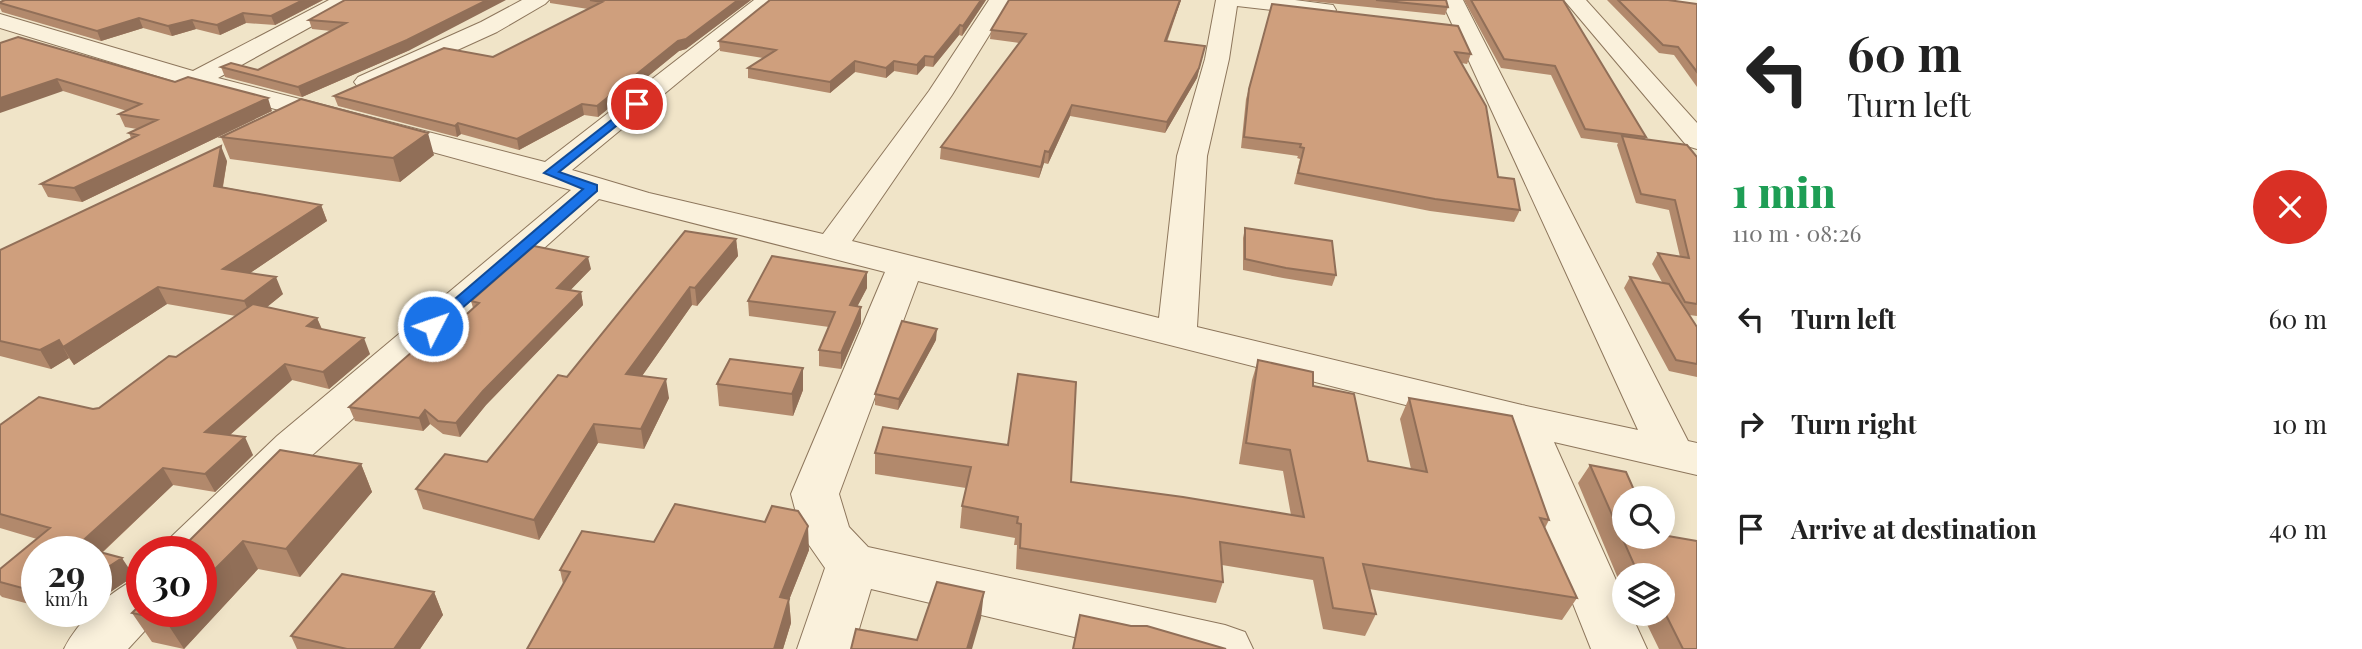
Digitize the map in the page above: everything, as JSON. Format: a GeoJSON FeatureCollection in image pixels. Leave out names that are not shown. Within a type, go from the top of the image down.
{"type":"FeatureCollection","features":[{"type":"Feature","properties":{"kind":"street"},"geometry":{"type":"LineString","coordinates":[[0,4],[11,0]]}},
{"type":"Feature","properties":{"kind":"street"},"geometry":{"type":"LineString","coordinates":[[196,80],[345,0]]}},
{"type":"Feature","properties":{"kind":"street"},"geometry":{"type":"LineString","coordinates":[[269,126],[489,27],[538,0]]}},
{"type":"Feature","properties":{"kind":"street"},"geometry":{"type":"LineString","coordinates":[[550,173],[767,0]]}},
{"type":"Feature","properties":{"kind":"street"},"geometry":{"type":"LineString","coordinates":[[832,245],[939,95],[1000,0]]}},
{"type":"Feature","properties":{"kind":"street"},"geometry":{"type":"LineString","coordinates":[[1177,335],[1192,156],[1217,59],[1227,0]]}},
{"type":"Feature","properties":{"kind":"street"},"geometry":{"type":"LineString","coordinates":[[1240,0],[1346,13]]}},
{"type":"Feature","properties":{"kind":"street"},"geometry":{"type":"LineString","coordinates":[[1574,0],[1697,140]]}},
{"type":"Feature","properties":{"kind":"street"},"geometry":{"type":"LineString","coordinates":[[1664,0],[1697,3]]}},
{"type":"Feature","properties":{"kind":"street"},"geometry":{"type":"LineString","coordinates":[[1453,17],[1684,455]]}},
{"type":"Feature","properties":{"kind":"street"},"geometry":{"type":"LineString","coordinates":[[3,38],[41,34],[196,80],[550,173],[592,188],[832,245],[905,267],[1522,420],[1684,455]]}},
{"type":"Feature","properties":{"kind":"street"},"geometry":{"type":"LineString","coordinates":[[204,536],[293,447],[592,188]]}},
{"type":"Feature","properties":{"kind":"street"},"geometry":{"type":"LineString","coordinates":[[905,267],[815,494],[827,536],[852,564],[1225,649]]}},
{"type":"Feature","properties":{"kind":"street"},"geometry":{"type":"LineString","coordinates":[[1522,420],[1619,649]]}},
{"type":"Feature","properties":{"kind":"street"},"geometry":{"type":"LineString","coordinates":[[825,649],[852,564]]}},
{"type":"Feature","properties":{"kind":"street"},"geometry":{"type":"LineString","coordinates":[[92,649],[126,615]]}},
{"type":"Feature","properties":{"kind":"building"},"geometry":{"type":"Polygon","coordinates":[[[5,0],[303,0],[271,16],[243,13],[217,25],[192,20],[168,26],[139,18],[97,31],[0,3],[5,0]]]}},
{"type":"Feature","properties":{"kind":"building"},"geometry":{"type":"Polygon","coordinates":[[[345,0],[487,0],[407,40],[298,87],[221,67],[231,63],[258,70],[346,23],[309,20],[345,0]]]}},
{"type":"Feature","properties":{"kind":"building"},"geometry":{"type":"Polygon","coordinates":[[[590,0],[738,0],[686,39],[678,41],[597,106],[582,104],[517,139],[334,96],[444,48],[493,57],[602,2],[590,0]]]}},
{"type":"Feature","properties":{"kind":"building"},"geometry":{"type":"Polygon","coordinates":[[[770,0],[981,0],[963,26],[960,25],[934,57],[925,56],[917,65],[894,61],[886,68],[855,61],[830,82],[748,68],[776,50],[719,41],[770,0]]]}},
{"type":"Feature","properties":{"kind":"building"},"geometry":{"type":"Polygon","coordinates":[[[1009,0],[1180,0],[1165,41],[1205,46],[1199,68],[1167,122],[1072,105],[1049,152],[1045,151],[1041,167],[941,147],[1026,34],[991,30],[1009,0]]]}},
{"type":"Feature","properties":{"kind":"building"},"geometry":{"type":"Polygon","coordinates":[[[1376,0],[1446,0],[1448,7],[1376,0]]]}},
{"type":"Feature","properties":{"kind":"building"},"geometry":{"type":"Polygon","coordinates":[[[1471,0],[1563,0],[1646,137],[1585,129],[1555,66],[1504,59],[1471,0]]]}},
{"type":"Feature","properties":{"kind":"building"},"geometry":{"type":"Polygon","coordinates":[[[1618,0],[1668,0],[1697,4],[1697,72],[1678,47],[1663,45],[1618,0]]]}},
{"type":"Feature","properties":{"kind":"building"},"geometry":{"type":"Polygon","coordinates":[[[1272,4],[1458,26],[1471,54],[1455,52],[1486,106],[1498,177],[1514,179],[1520,210],[1435,199],[1298,173],[1304,148],[1300,147],[1301,144],[1244,137],[1249,89],[1272,4]]]}},
{"type":"Feature","properties":{"kind":"building"},"geometry":{"type":"Polygon","coordinates":[[[18,37],[175,82],[188,77],[268,98],[74,188],[41,184],[138,135],[129,133],[157,120],[119,114],[141,104],[57,79],[0,98],[0,43],[18,37]]]}},
{"type":"Feature","properties":{"kind":"building"},"geometry":{"type":"Polygon","coordinates":[[[301,99],[428,133],[393,158],[221,137],[301,99]]]}},
{"type":"Feature","properties":{"kind":"building"},"geometry":{"type":"Polygon","coordinates":[[[1622,136],[1687,145],[1697,157],[1697,304],[1685,302],[1658,253],[1689,258],[1675,200],[1641,194],[1622,136]]]}},
{"type":"Feature","properties":{"kind":"building"},"geometry":{"type":"Polygon","coordinates":[[[221,146],[214,186],[321,205],[223,269],[276,277],[244,301],[158,287],[63,347],[59,340],[40,350],[0,341],[0,250],[221,146]]]}},
{"type":"Feature","properties":{"kind":"building"},"geometry":{"type":"Polygon","coordinates":[[[1245,228],[1332,241],[1336,275],[1245,259],[1245,228]]]}},
{"type":"Feature","properties":{"kind":"building"},"geometry":{"type":"Polygon","coordinates":[[[685,231],[736,239],[695,288],[690,287],[626,374],[666,379],[641,429],[594,424],[534,520],[416,489],[445,454],[487,462],[558,375],[567,377],[685,231]]]}},
{"type":"Feature","properties":{"kind":"building"},"geometry":{"type":"Polygon","coordinates":[[[534,246],[588,257],[557,288],[581,292],[483,391],[456,423],[438,421],[425,410],[419,418],[349,407],[413,351],[424,353],[479,303],[471,301],[534,246]]]}},
{"type":"Feature","properties":{"kind":"building"},"geometry":{"type":"Polygon","coordinates":[[[772,256],[867,272],[850,305],[861,307],[841,353],[819,350],[835,312],[748,301],[772,256]]]}},
{"type":"Feature","properties":{"kind":"building"},"geometry":{"type":"Polygon","coordinates":[[[1630,277],[1669,284],[1697,327],[1697,364],[1676,360],[1630,277]]]}},
{"type":"Feature","properties":{"kind":"building"},"geometry":{"type":"Polygon","coordinates":[[[253,304],[317,318],[307,326],[364,338],[323,372],[285,364],[205,432],[245,437],[205,474],[163,468],[88,536],[40,536],[50,528],[0,514],[0,425],[39,397],[99,408],[169,356],[176,357],[253,304]]]}},
{"type":"Feature","properties":{"kind":"building"},"geometry":{"type":"Polygon","coordinates":[[[902,321],[937,329],[899,399],[875,394],[902,321]]]}},
{"type":"Feature","properties":{"kind":"building"},"geometry":{"type":"Polygon","coordinates":[[[730,359],[803,368],[792,394],[717,384],[730,359]]]}},
{"type":"Feature","properties":{"kind":"building"},"geometry":{"type":"Polygon","coordinates":[[[1258,360],[1313,372],[1313,386],[1354,394],[1368,461],[1427,472],[1409,398],[1512,416],[1549,520],[1540,518],[1577,598],[1363,564],[1376,614],[1333,608],[1323,558],[1220,542],[1223,582],[1020,548],[1021,524],[1017,523],[1018,517],[962,506],[971,467],[875,453],[883,427],[1008,445],[1018,374],[1076,382],[1071,482],[1304,517],[1290,450],[1246,443],[1258,360]]]}},
{"type":"Feature","properties":{"kind":"building"},"geometry":{"type":"Polygon","coordinates":[[[280,450],[361,464],[286,549],[243,541],[217,567],[217,536],[194,536],[280,450]]]}},
{"type":"Feature","properties":{"kind":"building"},"geometry":{"type":"Polygon","coordinates":[[[1590,465],[1626,472],[1632,486],[1612,486],[1612,515],[1590,465]]]}},
{"type":"Feature","properties":{"kind":"building"},"geometry":{"type":"Polygon","coordinates":[[[675,504],[765,522],[772,506],[798,511],[808,526],[780,597],[789,599],[774,649],[527,649],[570,572],[560,570],[582,531],[654,542],[675,504]]]}},
{"type":"Feature","properties":{"kind":"building"},"geometry":{"type":"Polygon","coordinates":[[[1675,537],[1697,541],[1697,649],[1683,649],[1672,626],[1675,626],[1675,563],[1633,563],[1627,549],[1675,549],[1675,537]]]}},
{"type":"Feature","properties":{"kind":"building"},"geometry":{"type":"Polygon","coordinates":[[[21,552],[21,588],[0,582],[0,569],[21,552]]]}},
{"type":"Feature","properties":{"kind":"building"},"geometry":{"type":"Polygon","coordinates":[[[112,555],[122,558],[112,565],[112,555]]]}},
{"type":"Feature","properties":{"kind":"building"},"geometry":{"type":"Polygon","coordinates":[[[342,574],[434,592],[394,649],[347,649],[291,636],[342,574]]]}},
{"type":"Feature","properties":{"kind":"building"},"geometry":{"type":"Polygon","coordinates":[[[937,582],[984,592],[967,649],[851,649],[856,629],[917,640],[937,582]]]}},
{"type":"Feature","properties":{"kind":"building"},"geometry":{"type":"Polygon","coordinates":[[[1080,615],[1131,626],[1147,626],[1226,649],[1073,649],[1080,615]]]}},
{"type":"Feature","properties":{"kind":"route"},"geometry":{"type":"LineString","coordinates":[[433,326],[592,188],[550,173],[637,104]]}}]}
